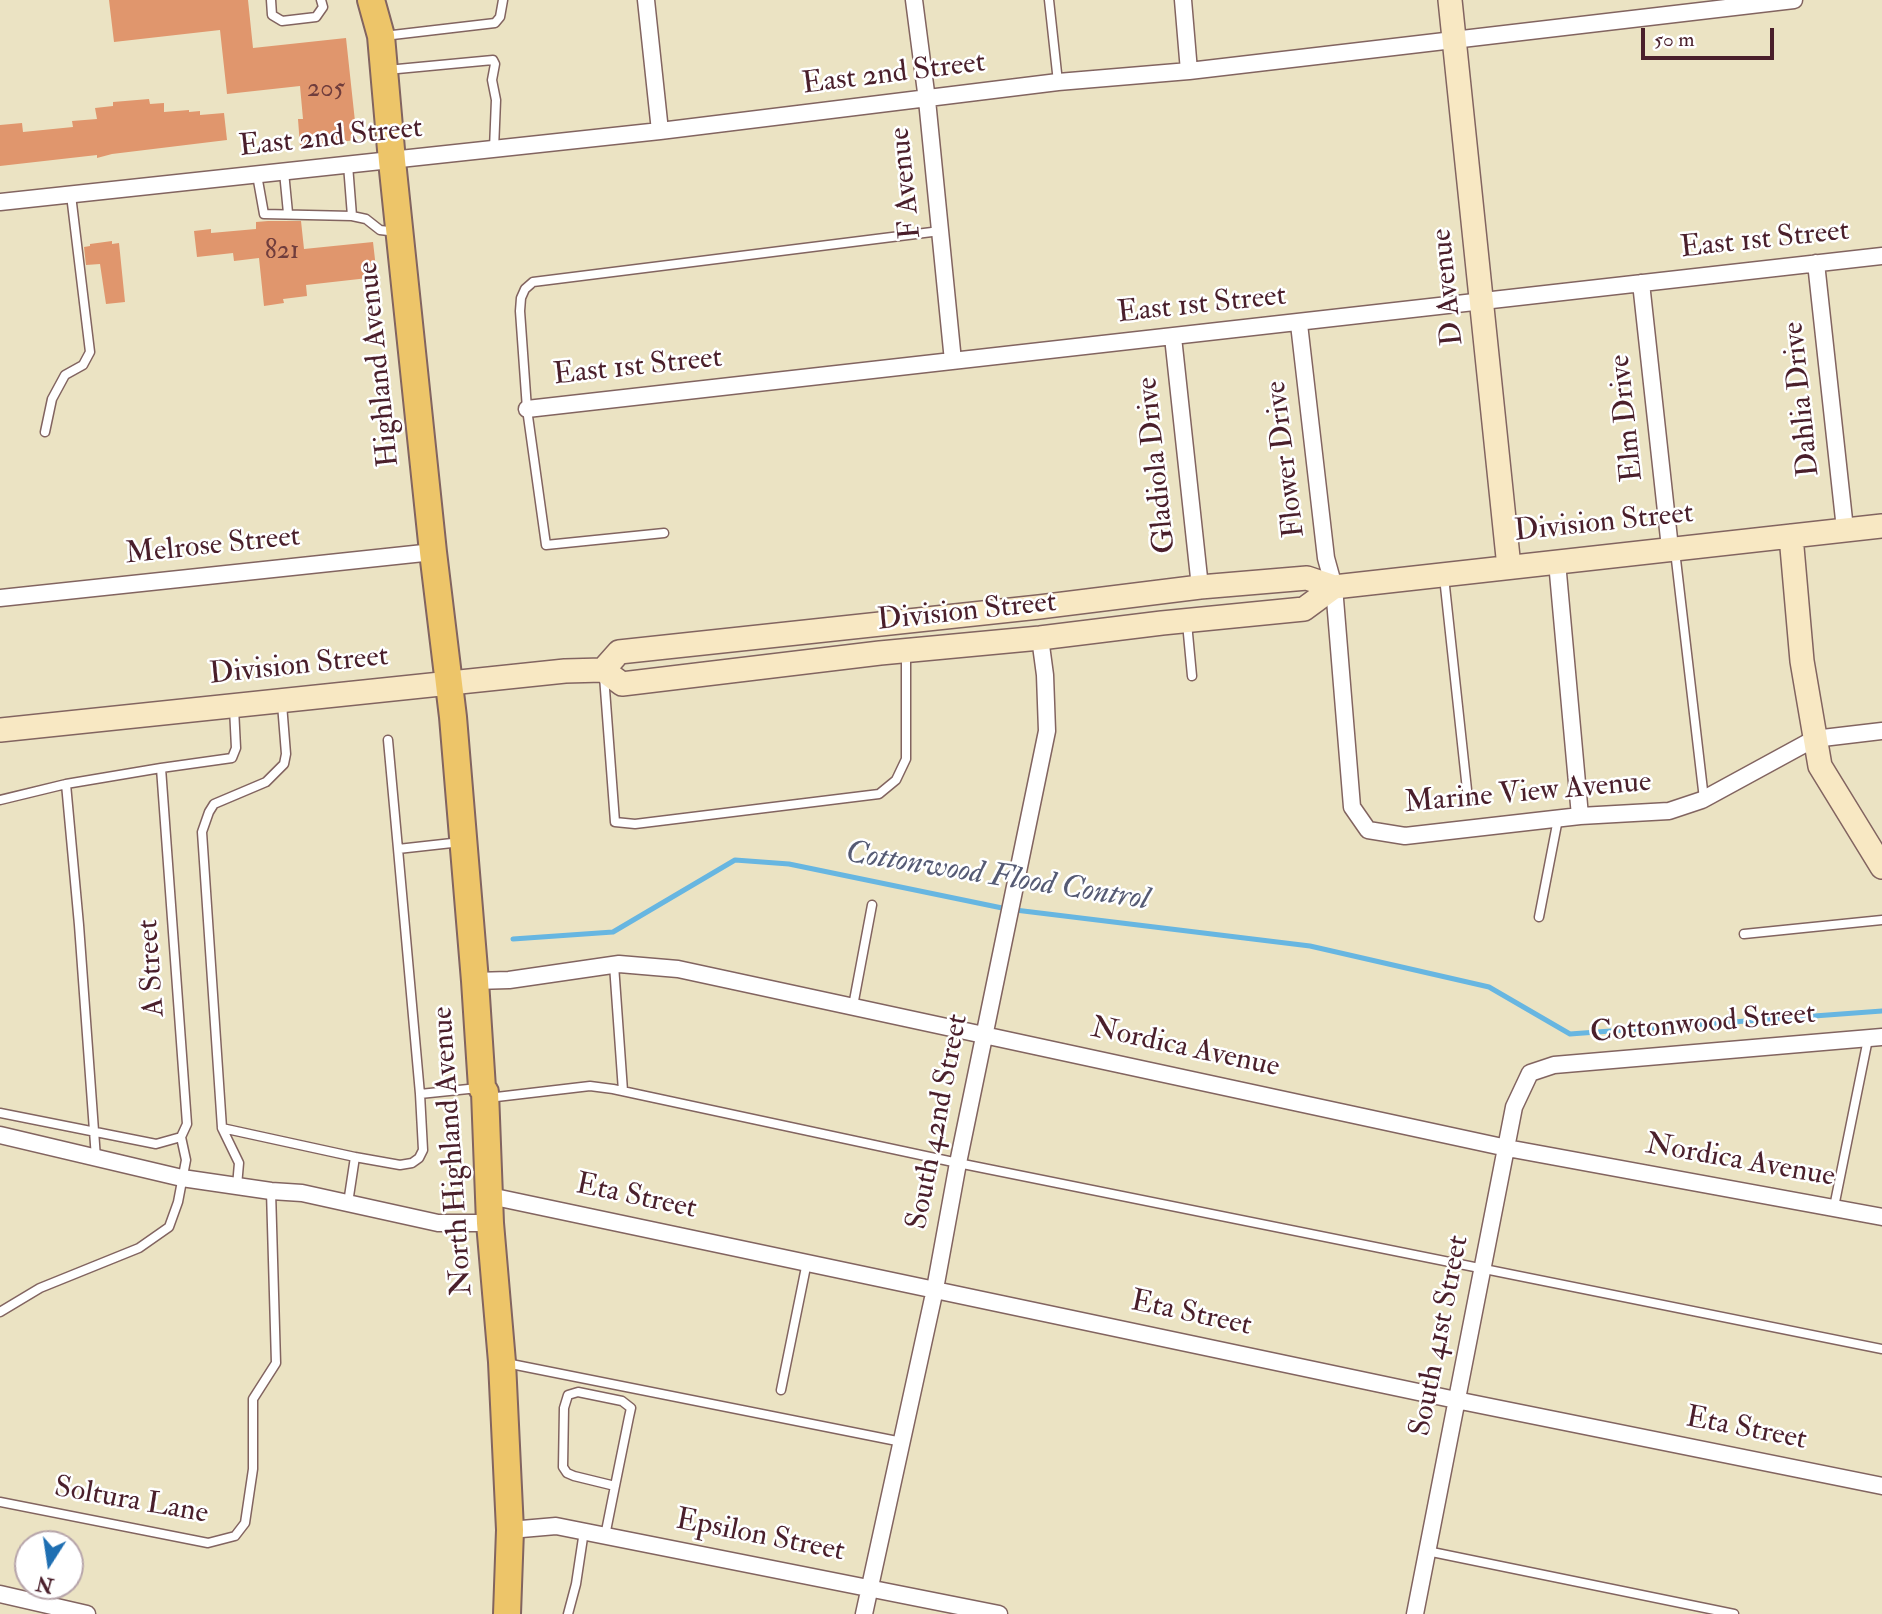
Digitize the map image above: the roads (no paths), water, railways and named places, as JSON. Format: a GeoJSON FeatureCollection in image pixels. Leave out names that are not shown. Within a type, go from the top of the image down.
{"type":"FeatureCollection","features":[{"type":"Feature","properties":{"kind":"main road","name":"Highland Avenue"},"geometry":{"type":"LineString","coordinates":[[371,0],[381,36],[433,552],[451,684]]}},
{"type":"Feature","properties":{"kind":"main road","name":"Highland Avenue"},"geometry":{"type":"LineString","coordinates":[[381,36],[387,0]]}},
{"type":"Feature","properties":{"kind":"main road","name":"D Avenue"},"geometry":{"type":"LineString","coordinates":[[1450,0],[1509,567]]}},
{"type":"Feature","properties":{"kind":"main road","name":"Division Street"},"geometry":{"type":"LineString","coordinates":[[603,670],[619,652],[1200,587],[1307,578],[1334,587],[1882,526]]}},
{"type":"Feature","properties":{"kind":"main road"},"geometry":{"type":"LineString","coordinates":[[1791,536],[1802,661],[1820,766],[1882,866]]}},
{"type":"Feature","properties":{"kind":"main road","name":"Division Street"},"geometry":{"type":"LineString","coordinates":[[0,730],[565,671],[603,670],[622,684],[1304,609],[1334,587]]}},
{"type":"Feature","properties":{"kind":"main road","name":"North Highland Avenue"},"geometry":{"type":"LineString","coordinates":[[451,684],[502,1362],[510,1530],[507,1614]]}},
{"type":"Feature","properties":{"kind":"street"},"geometry":{"type":"LineString","coordinates":[[646,0],[660,131]]}},
{"type":"Feature","properties":{"kind":"street","name":"F Avenue"},"geometry":{"type":"LineString","coordinates":[[914,0],[927,100],[953,361]]}},
{"type":"Feature","properties":{"kind":"street"},"geometry":{"type":"LineString","coordinates":[[1183,0],[1189,71]]}},
{"type":"Feature","properties":{"kind":"street","name":"East 2nd Street"},"geometry":{"type":"LineString","coordinates":[[0,202],[660,131],[1058,82],[1189,71],[1794,0]]}},
{"type":"Feature","properties":{"kind":"street","name":"East 1st Street"},"geometry":{"type":"LineString","coordinates":[[527,409],[1299,324],[1882,256]]}},
{"type":"Feature","properties":{"kind":"street","name":"Dahlia Drive"},"geometry":{"type":"LineString","coordinates":[[1816,264],[1845,529]]}},
{"type":"Feature","properties":{"kind":"street","name":"Elm Drive"},"geometry":{"type":"LineString","coordinates":[[1641,283],[1673,548]]}},
{"type":"Feature","properties":{"kind":"street","name":"Flower Drive"},"geometry":{"type":"LineString","coordinates":[[1299,324],[1326,558],[1334,587]]}},
{"type":"Feature","properties":{"kind":"street","name":"Gladiola Drive"},"geometry":{"type":"LineString","coordinates":[[1173,337],[1200,587]]}},
{"type":"Feature","properties":{"kind":"street","name":"Melrose Street"},"geometry":{"type":"LineString","coordinates":[[0,598],[433,552]]}},
{"type":"Feature","properties":{"kind":"street"},"geometry":{"type":"LineString","coordinates":[[1557,562],[1580,816]]}},
{"type":"Feature","properties":{"kind":"street","name":"Marine View Avenue"},"geometry":{"type":"LineString","coordinates":[[1334,587],[1352,807],[1368,830],[1405,836],[1580,816],[1669,811],[1704,799],[1815,739],[1882,731]]}},
{"type":"Feature","properties":{"kind":"street","name":"South 42nd Street"},"geometry":{"type":"LineString","coordinates":[[864,1614],[935,1289],[958,1163],[1047,731],[1045,675],[1040,638]]}},
{"type":"Feature","properties":{"kind":"street","name":"Nordica Avenue"},"geometry":{"type":"LineString","coordinates":[[475,981],[509,980],[614,965],[678,969],[1507,1148],[1882,1217]]}},
{"type":"Feature","properties":{"kind":"street","name":"Cottonwood Street"},"geometry":{"type":"LineString","coordinates":[[1531,1073],[1554,1065],[1875,1038]]}},
{"type":"Feature","properties":{"kind":"street","name":"South 41st Street"},"geometry":{"type":"LineString","coordinates":[[1415,1614],[1514,1107],[1531,1073]]}},
{"type":"Feature","properties":{"kind":"street"},"geometry":{"type":"LineString","coordinates":[[0,1135],[182,1178],[302,1193],[438,1223],[490,1223]]}},
{"type":"Feature","properties":{"kind":"street","name":"Eta Street"},"geometry":{"type":"LineString","coordinates":[[490,1196],[1456,1400],[1882,1486]]}},
{"type":"Feature","properties":{"kind":"street","name":"Epsilon Street"},"geometry":{"type":"LineString","coordinates":[[510,1530],[556,1526],[999,1614]]}},
{"type":"Feature","properties":{"kind":"street"},"geometry":{"type":"LineString","coordinates":[[0,1594],[87,1614]]}},
{"type":"Feature","properties":{"kind":"lane"},"geometry":{"type":"LineString","coordinates":[[271,0],[272,15],[282,21],[316,17],[323,7],[321,0]]}},
{"type":"Feature","properties":{"kind":"lane"},"geometry":{"type":"LineString","coordinates":[[381,36],[495,23],[500,17],[503,0]]}},
{"type":"Feature","properties":{"kind":"lane"},"geometry":{"type":"LineString","coordinates":[[1049,0],[1058,82]]}},
{"type":"Feature","properties":{"kind":"lane"},"geometry":{"type":"LineString","coordinates":[[384,70],[493,60],[495,64],[492,80],[496,100],[494,149]]}},
{"type":"Feature","properties":{"kind":"lane"},"geometry":{"type":"LineString","coordinates":[[348,165],[352,216]]}},
{"type":"Feature","properties":{"kind":"lane"},"geometry":{"type":"LineString","coordinates":[[284,172],[288,213]]}},
{"type":"Feature","properties":{"kind":"lane"},"geometry":{"type":"LineString","coordinates":[[257,175],[264,214],[352,216],[366,219],[380,230],[400,232]]}},
{"type":"Feature","properties":{"kind":"lane"},"geometry":{"type":"LineString","coordinates":[[45,432],[52,399],[65,375],[83,365],[90,352],[71,195]]}},
{"type":"Feature","properties":{"kind":"lane"},"geometry":{"type":"LineString","coordinates":[[664,533],[546,545],[527,409],[520,311],[525,289],[533,282],[940,231]]}},
{"type":"Feature","properties":{"kind":"lane"},"geometry":{"type":"LineString","coordinates":[[1673,548],[1704,799]]}},
{"type":"Feature","properties":{"kind":"lane"},"geometry":{"type":"LineString","coordinates":[[1443,574],[1468,799]]}},
{"type":"Feature","properties":{"kind":"lane"},"geometry":{"type":"LineString","coordinates":[[1187,620],[1192,676]]}},
{"type":"Feature","properties":{"kind":"lane"},"geometry":{"type":"LineString","coordinates":[[603,670],[615,822],[635,824],[879,794],[896,780],[906,759],[906,651]]}},
{"type":"Feature","properties":{"kind":"lane"},"geometry":{"type":"LineString","coordinates":[[237,1186],[239,1163],[222,1128],[202,832],[214,804],[266,782],[284,764],[286,754],[281,700]]}},
{"type":"Feature","properties":{"kind":"lane"},"geometry":{"type":"LineString","coordinates":[[0,800],[66,784],[232,758],[236,748],[233,705]]}},
{"type":"Feature","properties":{"kind":"lane"},"geometry":{"type":"LineString","coordinates":[[222,1128],[400,1165],[412,1163],[419,1158],[423,1150],[388,740]]}},
{"type":"Feature","properties":{"kind":"lane","name":"A Street"},"geometry":{"type":"LineString","coordinates":[[0,1312],[40,1288],[139,1248],[169,1227],[178,1202],[186,1160],[181,1137],[187,1124],[161,768]]}},
{"type":"Feature","properties":{"kind":"lane"},"geometry":{"type":"LineString","coordinates":[[66,784],[96,1157]]}},
{"type":"Feature","properties":{"kind":"lane"},"geometry":{"type":"LineString","coordinates":[[1539,917],[1558,819]]}},
{"type":"Feature","properties":{"kind":"lane"},"geometry":{"type":"LineString","coordinates":[[398,849],[464,841]]}},
{"type":"Feature","properties":{"kind":"lane"},"geometry":{"type":"LineString","coordinates":[[853,1006],[872,905]]}},
{"type":"Feature","properties":{"kind":"lane"},"geometry":{"type":"LineString","coordinates":[[1744,934],[1882,920]]}},
{"type":"Feature","properties":{"kind":"lane"},"geometry":{"type":"LineString","coordinates":[[614,965],[623,1091]]}},
{"type":"Feature","properties":{"kind":"lane"},"geometry":{"type":"LineString","coordinates":[[1834,1207],[1875,1038]]}},
{"type":"Feature","properties":{"kind":"lane"},"geometry":{"type":"LineString","coordinates":[[420,1094],[590,1086],[623,1091],[958,1163],[1882,1349]]}},
{"type":"Feature","properties":{"kind":"lane"},"geometry":{"type":"LineString","coordinates":[[0,1113],[156,1144],[181,1137]]}},
{"type":"Feature","properties":{"kind":"lane"},"geometry":{"type":"LineString","coordinates":[[348,1203],[355,1157]]}},
{"type":"Feature","properties":{"kind":"lane","name":"Soltura Lane"},"geometry":{"type":"LineString","coordinates":[[0,1502],[208,1543],[235,1536],[246,1523],[253,1469],[253,1399],[276,1363],[271,1191]]}},
{"type":"Feature","properties":{"kind":"lane"},"geometry":{"type":"LineString","coordinates":[[781,1390],[807,1262]]}},
{"type":"Feature","properties":{"kind":"lane"},"geometry":{"type":"LineString","coordinates":[[502,1362],[902,1442]]}},
{"type":"Feature","properties":{"kind":"lane"},"geometry":{"type":"LineString","coordinates":[[605,1536],[631,1408],[622,1401],[578,1392],[568,1395],[564,1408],[563,1467],[567,1474],[615,1486]]}},
{"type":"Feature","properties":{"kind":"lane"},"geometry":{"type":"LineString","coordinates":[[568,1614],[576,1584],[584,1531]]}},
{"type":"Feature","properties":{"kind":"lane"},"geometry":{"type":"LineString","coordinates":[[1427,1551],[1734,1614]]}},
{"type":"Feature","properties":{"kind":"waterway","name":"Cottonwood Flood Control"},"geometry":{"type":"LineString","coordinates":[[513,939],[613,932],[735,860],[789,864],[1007,909],[1310,946],[1489,987],[1570,1034],[1882,1011]]}}]}
